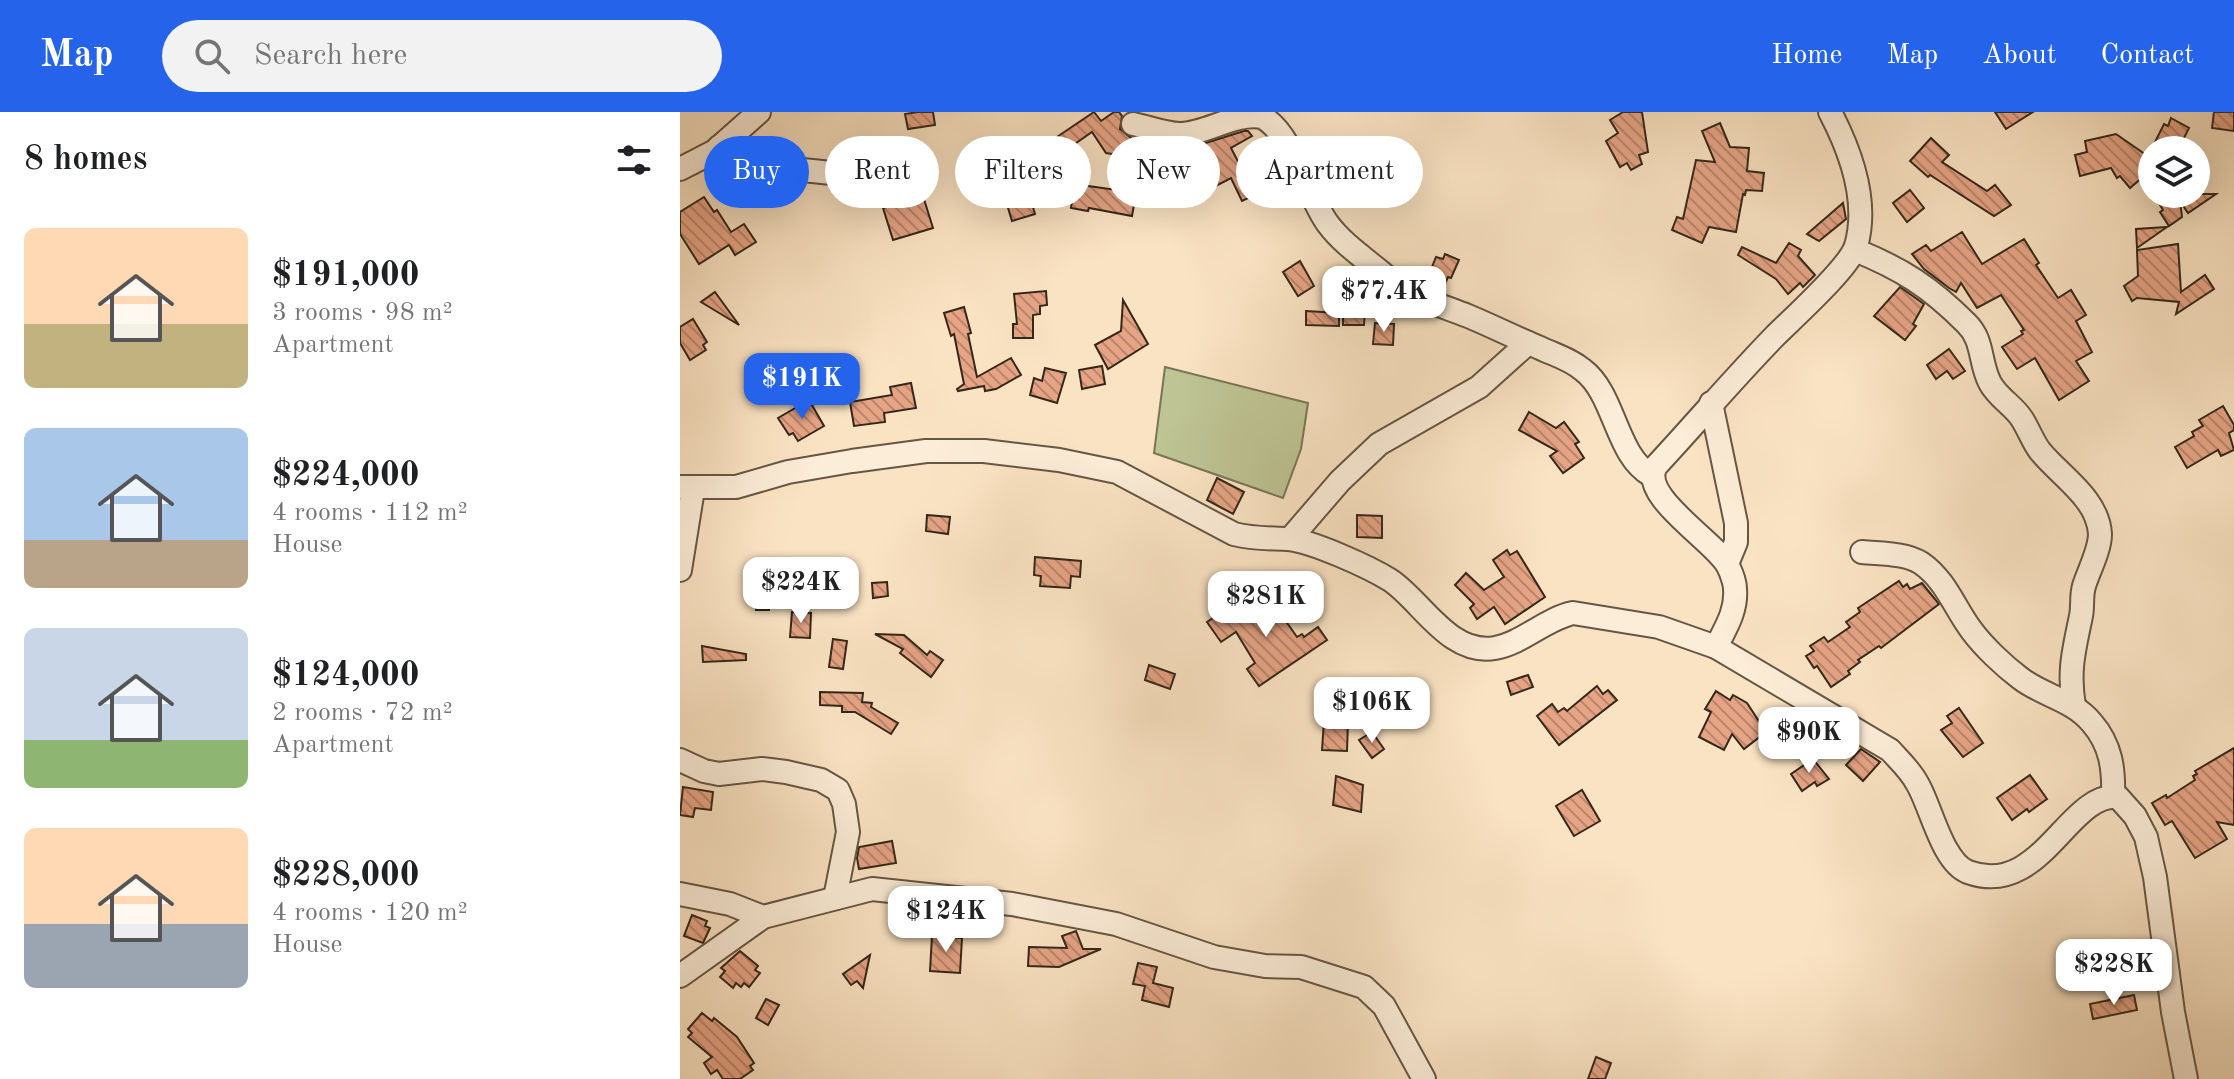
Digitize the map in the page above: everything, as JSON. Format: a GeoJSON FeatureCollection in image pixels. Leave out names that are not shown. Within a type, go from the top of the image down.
{"type":"FeatureCollection","features":[{"type":"Feature","properties":{"kind":"street"},"geometry":{"type":"LineString","coordinates":[[732,136],[759,112]]}},
{"type":"Feature","properties":{"kind":"street"},"geometry":{"type":"LineString","coordinates":[[1651,475],[1711,403],[1801,312],[1855,250],[1862,220],[1861,202],[1852,165],[1830,112]]}},
{"type":"Feature","properties":{"kind":"street"},"geometry":{"type":"LineString","coordinates":[[1133,124],[1183,134],[1222,119],[1257,115],[1263,118],[1270,122],[1297,161],[1320,213],[1330,227],[1385,276],[1413,296],[1564,358],[1594,379],[1637,463],[1651,475],[1665,501],[1727,564],[1735,589],[1732,615],[1716,647]]}},
{"type":"Feature","properties":{"kind":"street"},"geometry":{"type":"LineString","coordinates":[[680,169],[704,155]]}},
{"type":"Feature","properties":{"kind":"street"},"geometry":{"type":"LineString","coordinates":[[1855,250],[1910,276],[1976,333],[1982,348],[1985,373],[1993,388],[2021,417],[2038,448],[2083,496],[2096,521],[2100,539],[2083,590],[2070,669],[2074,706]]}},
{"type":"Feature","properties":{"kind":"street"},"geometry":{"type":"LineString","coordinates":[[1290,539],[1340,481],[1379,444],[1479,387],[1528,343]]}},
{"type":"Feature","properties":{"kind":"street"},"geometry":{"type":"LineString","coordinates":[[1711,403],[1736,523],[1736,542],[1727,564]]}},
{"type":"Feature","properties":{"kind":"street"},"geometry":{"type":"LineString","coordinates":[[680,570],[687,488],[736,487],[788,472],[926,451],[984,451],[1059,460],[1117,472],[1234,534],[1249,538],[1290,539],[1314,546],[1388,579],[1404,590],[1427,618],[1443,631],[1477,647],[1495,648],[1534,632],[1560,616],[1573,613],[1659,627],[1716,647],[1890,750],[1919,786],[1951,858],[1964,871],[1984,876],[2018,869],[2039,857],[2077,817],[2098,802],[2113,796],[2124,801],[2146,837],[2155,877],[2173,1012],[2186,1079]]}},
{"type":"Feature","properties":{"kind":"street"},"geometry":{"type":"LineString","coordinates":[[1862,552],[1899,556],[1921,563],[1948,591],[1974,634],[2021,679],[2074,706],[2092,722],[2111,755],[2113,796]]}},
{"type":"Feature","properties":{"kind":"street"},"geometry":{"type":"LineString","coordinates":[[680,760],[719,774],[762,769],[786,772],[821,780],[838,790],[844,804],[848,832],[835,898]]}},
{"type":"Feature","properties":{"kind":"street"},"geometry":{"type":"LineString","coordinates":[[680,976],[763,917],[872,889],[1012,904],[1116,924],[1214,957],[1265,966],[1301,967],[1364,987],[1384,1006],[1424,1079]]}},
{"type":"Feature","properties":{"kind":"street"},"geometry":{"type":"LineString","coordinates":[[680,894],[730,904],[763,917]]}},
{"type":"Feature","properties":{"kind":"green space"},"geometry":{"type":"Polygon","coordinates":[[[1165,367],[1308,403],[1301,449],[1283,498],[1154,453],[1165,367]]]}},
{"type":"Feature","properties":{"kind":"building"},"geometry":{"type":"Polygon","coordinates":[[[933,112],[935,125],[908,129],[905,114],[933,112]]]}},
{"type":"Feature","properties":{"kind":"building"},"geometry":{"type":"Polygon","coordinates":[[[1094,112],[1101,121],[1119,112],[1122,116],[1120,129],[1129,136],[1107,136],[1107,153],[1092,132],[1086,136],[1058,136],[1094,112]]]}},
{"type":"Feature","properties":{"kind":"building"},"geometry":{"type":"Polygon","coordinates":[[[1623,112],[1642,112],[1648,152],[1639,155],[1642,164],[1631,170],[1627,163],[1620,167],[1606,141],[1618,133],[1610,120],[1623,112]]]}},
{"type":"Feature","properties":{"kind":"building"},"geometry":{"type":"Polygon","coordinates":[[[1995,112],[2033,112],[2006,129],[1995,112]]]}},
{"type":"Feature","properties":{"kind":"building"},"geometry":{"type":"Polygon","coordinates":[[[2214,112],[2234,112],[2234,131],[2212,128],[2214,112]]]}},
{"type":"Feature","properties":{"kind":"building"},"geometry":{"type":"Polygon","coordinates":[[[2171,118],[2189,128],[2185,136],[2158,136],[2164,124],[2168,126],[2171,118]]]}},
{"type":"Feature","properties":{"kind":"building"},"geometry":{"type":"Polygon","coordinates":[[[1720,123],[1730,147],[1749,148],[1747,171],[1764,173],[1762,191],[1746,190],[1743,194],[1736,232],[1709,227],[1702,243],[1672,230],[1677,217],[1683,219],[1696,160],[1715,162],[1702,131],[1720,123]]]}},
{"type":"Feature","properties":{"kind":"building"},"geometry":{"type":"Polygon","coordinates":[[[1244,131],[1252,136],[1236,136],[1236,145],[1231,148],[1236,158],[1236,188],[1231,178],[1220,184],[1220,139],[1244,131]]]}},
{"type":"Feature","properties":{"kind":"building"},"geometry":{"type":"Polygon","coordinates":[[[2116,134],[2138,149],[2138,181],[2130,188],[2120,176],[2117,178],[2111,168],[2080,176],[2075,155],[2087,152],[2085,141],[2116,134]]]}},
{"type":"Feature","properties":{"kind":"building"},"geometry":{"type":"Polygon","coordinates":[[[1931,138],[1949,155],[1942,162],[1987,191],[1995,185],[2011,205],[1994,216],[1930,175],[1928,177],[1910,161],[1931,138]]]}},
{"type":"Feature","properties":{"kind":"building"},"geometry":{"type":"Polygon","coordinates":[[[1091,186],[1107,189],[1107,208],[1133,208],[1132,216],[1089,208],[1091,186]]]}},
{"type":"Feature","properties":{"kind":"building"},"geometry":{"type":"Polygon","coordinates":[[[1910,190],[1924,208],[1907,222],[1893,203],[1910,190]]]}},
{"type":"Feature","properties":{"kind":"building"},"geometry":{"type":"Polygon","coordinates":[[[704,197],[704,208],[711,208],[714,212],[717,210],[731,232],[744,224],[756,242],[735,255],[729,245],[699,264],[680,234],[680,212],[704,197]]]}},
{"type":"Feature","properties":{"kind":"building"},"geometry":{"type":"Polygon","coordinates":[[[1843,203],[1846,219],[1819,241],[1807,234],[1843,203]]]}},
{"type":"Feature","properties":{"kind":"building"},"geometry":{"type":"Polygon","coordinates":[[[883,208],[927,208],[933,228],[893,240],[883,208]]]}},
{"type":"Feature","properties":{"kind":"building"},"geometry":{"type":"Polygon","coordinates":[[[1008,208],[1033,208],[1035,214],[1012,221],[1008,208]]]}},
{"type":"Feature","properties":{"kind":"building"},"geometry":{"type":"Polygon","coordinates":[[[2181,208],[2182,217],[2169,226],[2160,212],[2181,208]]]}},
{"type":"Feature","properties":{"kind":"building"},"geometry":{"type":"Polygon","coordinates":[[[2167,227],[2137,248],[2136,229],[2167,227]]]}},
{"type":"Feature","properties":{"kind":"building"},"geometry":{"type":"Polygon","coordinates":[[[1962,232],[1982,264],[2024,239],[2039,263],[2036,265],[2058,298],[2071,290],[2086,315],[2076,321],[2092,352],[2076,361],[2089,381],[2059,400],[2035,358],[2017,369],[2002,347],[2023,334],[2021,331],[2024,330],[2001,295],[1977,308],[1961,283],[1956,292],[1949,288],[1924,269],[1912,254],[1926,245],[1931,251],[1962,232]]]}},
{"type":"Feature","properties":{"kind":"building"},"geometry":{"type":"Polygon","coordinates":[[[1789,243],[1801,250],[1798,256],[1815,275],[1803,287],[1800,283],[1788,294],[1776,279],[1738,255],[1742,247],[1776,263],[1789,243]]]}},
{"type":"Feature","properties":{"kind":"building"},"geometry":{"type":"Polygon","coordinates":[[[2178,244],[2181,292],[2205,275],[2214,289],[2176,314],[2179,302],[2137,298],[2132,301],[2124,286],[2138,276],[2137,250],[2178,244]]]}},
{"type":"Feature","properties":{"kind":"building"},"geometry":{"type":"Polygon","coordinates":[[[1445,254],[1459,260],[1445,284],[1428,277],[1436,257],[1443,259],[1445,254]]]}},
{"type":"Feature","properties":{"kind":"building"},"geometry":{"type":"Polygon","coordinates":[[[1300,261],[1314,286],[1298,296],[1283,272],[1300,261]]]}},
{"type":"Feature","properties":{"kind":"building"},"geometry":{"type":"Polygon","coordinates":[[[1900,287],[1924,304],[1913,324],[1916,326],[1905,340],[1874,316],[1900,287]]]}},
{"type":"Feature","properties":{"kind":"building"},"geometry":{"type":"Polygon","coordinates":[[[1046,291],[1047,305],[1040,306],[1040,314],[1033,315],[1033,338],[1013,338],[1013,324],[1017,324],[1014,294],[1046,291]]]}},
{"type":"Feature","properties":{"kind":"building"},"geometry":{"type":"Polygon","coordinates":[[[715,292],[739,325],[701,302],[715,292]]]}},
{"type":"Feature","properties":{"kind":"building"},"geometry":{"type":"Polygon","coordinates":[[[1123,300],[1148,344],[1108,369],[1095,345],[1121,331],[1123,300]]]}},
{"type":"Feature","properties":{"kind":"building"},"geometry":{"type":"Polygon","coordinates":[[[964,307],[977,377],[1011,358],[1021,375],[996,389],[985,391],[984,386],[958,391],[964,384],[954,334],[951,336],[944,313],[964,307]]]}},
{"type":"Feature","properties":{"kind":"building"},"geometry":{"type":"Polygon","coordinates":[[[1343,310],[1365,310],[1364,325],[1343,325],[1343,310]]]}},
{"type":"Feature","properties":{"kind":"building"},"geometry":{"type":"Polygon","coordinates":[[[1306,311],[1339,313],[1339,326],[1306,325],[1306,311]]]}},
{"type":"Feature","properties":{"kind":"building"},"geometry":{"type":"Polygon","coordinates":[[[693,319],[707,342],[703,345],[706,350],[690,360],[680,343],[680,327],[693,319]]]}},
{"type":"Feature","properties":{"kind":"building"},"geometry":{"type":"Polygon","coordinates":[[[1375,323],[1394,324],[1393,345],[1373,344],[1375,323]]]}},
{"type":"Feature","properties":{"kind":"building"},"geometry":{"type":"Polygon","coordinates":[[[1949,349],[1965,371],[1953,379],[1947,371],[1936,379],[1927,365],[1949,349]]]}},
{"type":"Feature","properties":{"kind":"building"},"geometry":{"type":"Polygon","coordinates":[[[1102,366],[1105,384],[1082,389],[1079,370],[1102,366]]]}},
{"type":"Feature","properties":{"kind":"building"},"geometry":{"type":"Polygon","coordinates":[[[1045,368],[1066,373],[1057,403],[1030,395],[1034,378],[1042,381],[1045,368]]]}},
{"type":"Feature","properties":{"kind":"building"},"geometry":{"type":"Polygon","coordinates":[[[911,383],[916,408],[884,413],[885,422],[854,426],[850,402],[892,395],[890,387],[911,383]]]}},
{"type":"Feature","properties":{"kind":"building"},"geometry":{"type":"Polygon","coordinates":[[[809,400],[824,426],[798,441],[793,433],[789,435],[778,418],[809,400]]]}},
{"type":"Feature","properties":{"kind":"building"},"geometry":{"type":"Polygon","coordinates":[[[2223,406],[2234,425],[2234,430],[2229,433],[2234,450],[2221,456],[2218,450],[2187,468],[2175,447],[2194,436],[2192,432],[2203,426],[2199,420],[2223,406]]]}},
{"type":"Feature","properties":{"kind":"building"},"geometry":{"type":"Polygon","coordinates":[[[1529,412],[1556,428],[1564,422],[1579,442],[1575,444],[1584,458],[1563,473],[1550,456],[1557,451],[1519,430],[1529,412]]]}},
{"type":"Feature","properties":{"kind":"building"},"geometry":{"type":"Polygon","coordinates":[[[1217,478],[1244,492],[1233,514],[1207,500],[1217,478]]]}},
{"type":"Feature","properties":{"kind":"building"},"geometry":{"type":"Polygon","coordinates":[[[927,515],[950,517],[948,534],[926,531],[927,515]]]}},
{"type":"Feature","properties":{"kind":"building"},"geometry":{"type":"Polygon","coordinates":[[[1357,515],[1382,516],[1382,538],[1357,537],[1357,515]]]}},
{"type":"Feature","properties":{"kind":"building"},"geometry":{"type":"Polygon","coordinates":[[[1507,550],[1510,555],[1517,551],[1545,597],[1505,624],[1494,607],[1477,619],[1470,608],[1474,604],[1455,585],[1466,573],[1484,590],[1504,577],[1493,560],[1507,550]]]}},
{"type":"Feature","properties":{"kind":"building"},"geometry":{"type":"Polygon","coordinates":[[[1035,557],[1081,561],[1080,577],[1071,576],[1070,588],[1040,586],[1041,576],[1034,575],[1035,557]]]}},
{"type":"Feature","properties":{"kind":"building"},"geometry":{"type":"Polygon","coordinates":[[[1899,581],[1903,587],[1907,584],[1910,589],[1922,583],[1939,604],[1881,648],[1879,646],[1858,660],[1860,662],[1848,671],[1850,674],[1831,687],[1806,656],[1814,651],[1810,646],[1824,637],[1828,642],[1850,627],[1846,622],[1860,612],[1858,608],[1899,581]]]}},
{"type":"Feature","properties":{"kind":"building"},"geometry":{"type":"Polygon","coordinates":[[[887,582],[888,596],[873,598],[872,583],[887,582]]]}},
{"type":"Feature","properties":{"kind":"building"},"geometry":{"type":"Polygon","coordinates":[[[756,585],[770,585],[769,610],[756,610],[756,585]]]}},
{"type":"Feature","properties":{"kind":"building"},"geometry":{"type":"Polygon","coordinates":[[[1237,602],[1249,620],[1273,603],[1297,637],[1302,634],[1304,637],[1318,627],[1327,640],[1259,686],[1247,669],[1255,663],[1236,632],[1221,642],[1207,622],[1237,602]]]}},
{"type":"Feature","properties":{"kind":"building"},"geometry":{"type":"Polygon","coordinates":[[[792,612],[811,613],[810,638],[790,637],[792,612]]]}},
{"type":"Feature","properties":{"kind":"building"},"geometry":{"type":"Polygon","coordinates":[[[875,634],[904,635],[927,655],[930,651],[943,660],[931,677],[900,653],[903,649],[875,634]]]}},
{"type":"Feature","properties":{"kind":"building"},"geometry":{"type":"Polygon","coordinates":[[[833,639],[847,641],[843,669],[829,667],[833,639]]]}},
{"type":"Feature","properties":{"kind":"building"},"geometry":{"type":"Polygon","coordinates":[[[702,646],[746,654],[746,660],[703,662],[702,646]]]}},
{"type":"Feature","properties":{"kind":"building"},"geometry":{"type":"Polygon","coordinates":[[[1149,665],[1175,674],[1170,689],[1145,680],[1149,665]]]}},
{"type":"Feature","properties":{"kind":"building"},"geometry":{"type":"Polygon","coordinates":[[[1528,675],[1533,687],[1511,695],[1507,682],[1528,675]]]}},
{"type":"Feature","properties":{"kind":"building"},"geometry":{"type":"Polygon","coordinates":[[[1597,686],[1603,694],[1608,690],[1617,700],[1559,745],[1537,716],[1552,704],[1558,712],[1564,708],[1567,711],[1597,686]]]}},
{"type":"Feature","properties":{"kind":"building"},"geometry":{"type":"Polygon","coordinates":[[[1716,691],[1730,700],[1733,695],[1747,703],[1766,732],[1744,749],[1732,734],[1724,750],[1699,737],[1711,712],[1705,709],[1716,691]]]}},
{"type":"Feature","properties":{"kind":"building"},"geometry":{"type":"Polygon","coordinates":[[[820,692],[863,693],[862,702],[872,703],[871,707],[898,723],[891,734],[855,712],[842,712],[842,706],[820,705],[820,692]]]}},
{"type":"Feature","properties":{"kind":"building"},"geometry":{"type":"Polygon","coordinates":[[[1959,708],[1983,743],[1963,757],[1941,730],[1952,723],[1947,716],[1959,708]]]}},
{"type":"Feature","properties":{"kind":"building"},"geometry":{"type":"Polygon","coordinates":[[[1324,721],[1348,722],[1347,751],[1322,750],[1324,721]]]}},
{"type":"Feature","properties":{"kind":"building"},"geometry":{"type":"Polygon","coordinates":[[[1372,732],[1384,749],[1372,758],[1359,740],[1372,732]]]}},
{"type":"Feature","properties":{"kind":"building"},"geometry":{"type":"Polygon","coordinates":[[[2234,748],[2234,825],[2217,822],[2227,839],[2195,858],[2172,821],[2165,825],[2152,803],[2166,795],[2167,798],[2195,780],[2195,771],[2234,748]]]}},
{"type":"Feature","properties":{"kind":"building"},"geometry":{"type":"Polygon","coordinates":[[[1861,749],[1880,762],[1863,781],[1846,765],[1861,749]]]}},
{"type":"Feature","properties":{"kind":"building"},"geometry":{"type":"Polygon","coordinates":[[[1813,759],[1829,779],[1817,786],[1815,782],[1802,791],[1791,774],[1813,759]]]}},
{"type":"Feature","properties":{"kind":"building"},"geometry":{"type":"Polygon","coordinates":[[[2030,775],[2047,799],[2012,820],[1997,798],[2030,775]]]}},
{"type":"Feature","properties":{"kind":"building"},"geometry":{"type":"Polygon","coordinates":[[[1336,776],[1363,785],[1361,812],[1333,805],[1336,776]]]}},
{"type":"Feature","properties":{"kind":"building"},"geometry":{"type":"Polygon","coordinates":[[[683,787],[713,792],[711,810],[695,808],[693,817],[680,815],[683,787]]]}},
{"type":"Feature","properties":{"kind":"building"},"geometry":{"type":"Polygon","coordinates":[[[1582,790],[1600,821],[1574,836],[1556,806],[1582,790]]]}},
{"type":"Feature","properties":{"kind":"building"},"geometry":{"type":"Polygon","coordinates":[[[892,841],[896,863],[859,869],[859,847],[892,841]]]}},
{"type":"Feature","properties":{"kind":"building"},"geometry":{"type":"Polygon","coordinates":[[[692,915],[707,921],[705,926],[710,928],[703,943],[684,936],[692,915]]]}},
{"type":"Feature","properties":{"kind":"building"},"geometry":{"type":"Polygon","coordinates":[[[1076,931],[1083,949],[1101,949],[1059,967],[1028,966],[1029,947],[1067,948],[1062,936],[1076,931]]]}},
{"type":"Feature","properties":{"kind":"building"},"geometry":{"type":"Polygon","coordinates":[[[932,936],[962,938],[960,973],[930,971],[932,936]]]}},
{"type":"Feature","properties":{"kind":"building"},"geometry":{"type":"Polygon","coordinates":[[[740,951],[758,966],[755,970],[760,973],[749,987],[736,983],[733,988],[720,977],[725,971],[721,968],[740,951]]]}},
{"type":"Feature","properties":{"kind":"building"},"geometry":{"type":"Polygon","coordinates":[[[870,955],[863,988],[857,981],[851,985],[843,974],[870,955]]]}},
{"type":"Feature","properties":{"kind":"building"},"geometry":{"type":"Polygon","coordinates":[[[1138,963],[1157,967],[1153,983],[1173,988],[1169,1007],[1142,1000],[1145,986],[1133,984],[1138,963]]]}},
{"type":"Feature","properties":{"kind":"building"},"geometry":{"type":"Polygon","coordinates":[[[2134,995],[2137,1010],[2093,1019],[2090,1004],[2134,995]]]}},
{"type":"Feature","properties":{"kind":"building"},"geometry":{"type":"Polygon","coordinates":[[[766,999],[779,1005],[768,1025],[756,1018],[766,999]]]}},
{"type":"Feature","properties":{"kind":"building"},"geometry":{"type":"Polygon","coordinates":[[[702,1013],[712,1021],[714,1018],[737,1037],[754,1063],[750,1066],[753,1070],[740,1079],[723,1079],[717,1070],[711,1074],[704,1063],[712,1057],[688,1037],[692,1033],[688,1029],[702,1013]]]}},
{"type":"Feature","properties":{"kind":"building"},"geometry":{"type":"Polygon","coordinates":[[[1596,1057],[1611,1063],[1605,1079],[1588,1079],[1596,1057]]]}}]}
